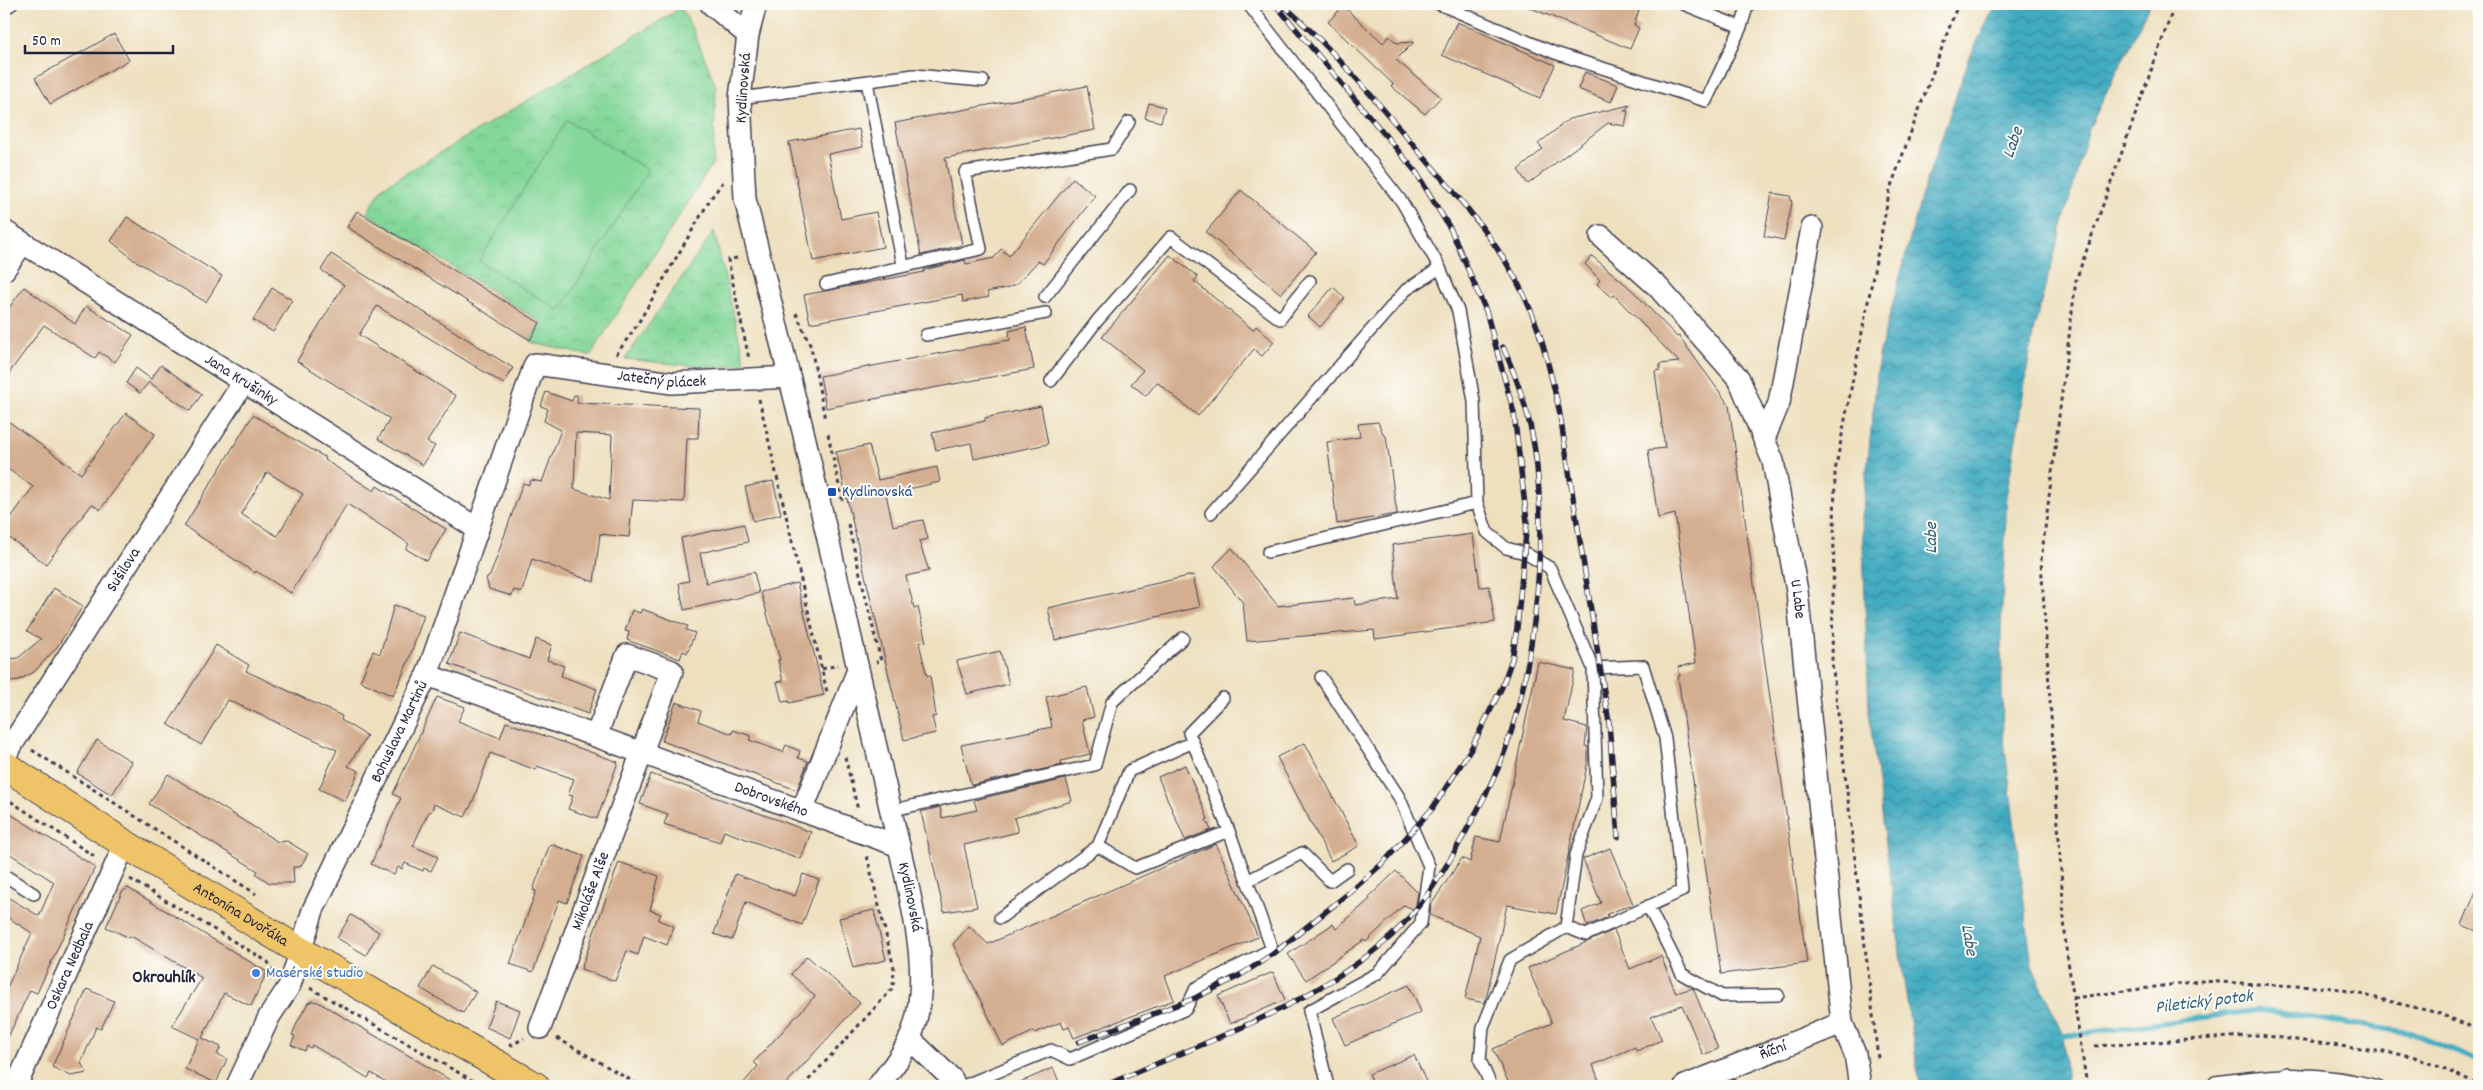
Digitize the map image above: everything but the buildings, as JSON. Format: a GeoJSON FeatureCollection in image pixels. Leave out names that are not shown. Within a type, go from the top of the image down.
{"type":"FeatureCollection","features":[{"type":"Feature","properties":{"kind":"main road","name":"Antonína Dvořáka"},"geometry":{"type":"LineString","coordinates":[[4,765],[125,844],[300,951],[535,1086]]}},
{"type":"Feature","properties":{"kind":"street"},"geometry":{"type":"LineString","coordinates":[[710,4],[748,35]]}},
{"type":"Feature","properties":{"kind":"street","name":"Kydlinovská"},"geometry":{"type":"LineString","coordinates":[[756,4],[748,35],[740,98],[745,198],[859,665],[889,811],[899,846],[913,911],[921,972],[920,1002],[910,1039],[878,1086]]}},
{"type":"Feature","properties":{"kind":"street"},"geometry":{"type":"LineString","coordinates":[[1764,439],[1779,402],[1812,228]]}},
{"type":"Feature","properties":{"kind":"street","name":"Jana Krušinky"},"geometry":{"type":"LineString","coordinates":[[4,231],[478,529]]}},
{"type":"Feature","properties":{"kind":"street","name":"U Labe"},"geometry":{"type":"LineString","coordinates":[[1601,236],[1658,287],[1739,379],[1773,461],[1797,591],[1842,1023],[1855,1054],[1860,1086]]}},
{"type":"Feature","properties":{"kind":"street"},"geometry":{"type":"LineString","coordinates":[[4,270],[22,244]]}},
{"type":"Feature","properties":{"kind":"street","name":"Jatečný plácek"},"geometry":{"type":"LineString","coordinates":[[535,364],[672,382],[789,377]]}},
{"type":"Feature","properties":{"kind":"street","name":"Bohuslava Martinů"},"geometry":{"type":"LineString","coordinates":[[237,1086],[269,1017],[289,989],[313,910],[427,675],[535,364]]}},
{"type":"Feature","properties":{"kind":"street","name":"Sušilova"},"geometry":{"type":"LineString","coordinates":[[4,757],[243,383]]}},
{"type":"Feature","properties":{"kind":"street"},"geometry":{"type":"LineString","coordinates":[[596,736],[627,655],[672,671],[642,753]]}},
{"type":"Feature","properties":{"kind":"street"},"geometry":{"type":"LineString","coordinates":[[802,811],[859,665]]}},
{"type":"Feature","properties":{"kind":"street","name":"Dobrovského"},"geometry":{"type":"LineString","coordinates":[[427,675],[899,846]]}},
{"type":"Feature","properties":{"kind":"street","name":"Mikoláše Alše"},"geometry":{"type":"LineString","coordinates":[[540,1028],[642,753]]}},
{"type":"Feature","properties":{"kind":"street","name":"Oskara Nedbala"},"geometry":{"type":"LineString","coordinates":[[16,1086],[110,881],[125,844]]}},
{"type":"Feature","properties":{"kind":"street","name":"Říční"},"geometry":{"type":"LineString","coordinates":[[1699,1084],[1842,1023]]}},
{"type":"Feature","properties":{"kind":"street"},"geometry":{"type":"LineString","coordinates":[[910,1039],[952,1079],[955,1086]]}},
{"type":"Feature","properties":{"kind":"lane"},"geometry":{"type":"LineString","coordinates":[[4,9],[12,4]]}},
{"type":"Feature","properties":{"kind":"lane"},"geometry":{"type":"LineString","coordinates":[[1248,4],[1402,202],[1440,268],[1458,311],[1474,401],[1477,503],[1487,532],[1506,548],[1525,553],[1550,568],[1592,668],[1597,798],[1576,855],[1566,927]]}},
{"type":"Feature","properties":{"kind":"lane"},"geometry":{"type":"LineString","coordinates":[[1439,4],[1555,53],[1706,101],[1740,27],[1748,4]]}},
{"type":"Feature","properties":{"kind":"lane"},"geometry":{"type":"LineString","coordinates":[[1683,4],[1740,27]]}},
{"type":"Feature","properties":{"kind":"lane"},"geometry":{"type":"LineString","coordinates":[[740,98],[914,75],[983,81]]}},
{"type":"Feature","properties":{"kind":"lane"},"geometry":{"type":"LineString","coordinates":[[867,82],[903,265]]}},
{"type":"Feature","properties":{"kind":"lane"},"geometry":{"type":"LineString","coordinates":[[826,284],[981,248],[965,172],[1112,149],[1129,122]]}},
{"type":"Feature","properties":{"kind":"lane"},"geometry":{"type":"LineString","coordinates":[[1045,297],[1130,190]]}},
{"type":"Feature","properties":{"kind":"lane"},"geometry":{"type":"LineString","coordinates":[[1051,381],[1097,321],[1171,237],[1280,319],[1310,281]]}},
{"type":"Feature","properties":{"kind":"lane"},"geometry":{"type":"LineString","coordinates":[[1211,513],[1406,290],[1440,268]]}},
{"type":"Feature","properties":{"kind":"lane"},"geometry":{"type":"LineString","coordinates":[[926,335],[1046,313]]}},
{"type":"Feature","properties":{"kind":"lane"},"geometry":{"type":"LineString","coordinates":[[1268,552],[1477,503]]}},
{"type":"Feature","properties":{"kind":"lane"},"geometry":{"type":"LineString","coordinates":[[889,811],[1095,765],[1112,702],[1183,638]]}},
{"type":"Feature","properties":{"kind":"lane"},"geometry":{"type":"LineString","coordinates":[[1566,927],[1586,935],[1682,891],[1666,738],[1643,666],[1592,668]]}},
{"type":"Feature","properties":{"kind":"lane"},"geometry":{"type":"LineString","coordinates":[[1321,677],[1399,797],[1429,866],[1421,923],[1378,973],[1309,1011],[1328,1086]]}},
{"type":"Feature","properties":{"kind":"lane"},"geometry":{"type":"LineString","coordinates":[[964,1086],[1051,1050],[1070,1059],[1186,1009],[1196,988],[1272,949],[1229,831],[1189,733],[1223,698]]}},
{"type":"Feature","properties":{"kind":"lane"},"geometry":{"type":"LineString","coordinates":[[1000,918],[1098,846],[1129,771],[1193,742]]}},
{"type":"Feature","properties":{"kind":"lane"},"geometry":{"type":"LineString","coordinates":[[1098,846],[1136,868],[1229,831]]}},
{"type":"Feature","properties":{"kind":"lane"},"geometry":{"type":"LineString","coordinates":[[1247,881],[1302,853],[1330,881],[1348,869]]}},
{"type":"Feature","properties":{"kind":"lane"},"geometry":{"type":"LineString","coordinates":[[4,875],[34,894]]}},
{"type":"Feature","properties":{"kind":"lane"},"geometry":{"type":"LineString","coordinates":[[1648,906],[1682,974],[1722,996],[1778,994]]}},
{"type":"Feature","properties":{"kind":"lane"},"geometry":{"type":"LineString","coordinates":[[1491,1086],[1480,1060],[1483,1027],[1510,960],[1566,927]]}},
{"type":"Feature","properties":{"kind":"lane"},"geometry":{"type":"LineString","coordinates":[[2215,1082],[2287,1073],[2320,1074],[2378,1086]]}},
{"type":"Feature","properties":{"kind":"lane"},"geometry":{"type":"LineString","coordinates":[[2286,1086],[2287,1073]]}},
{"type":"Feature","properties":{"kind":"path"},"geometry":{"type":"LineString","coordinates":[[1875,1034],[1832,662],[1835,471],[1890,189],[1958,4]]}},
{"type":"Feature","properties":{"kind":"path"},"geometry":{"type":"LineString","coordinates":[[2087,1086],[2066,948],[2041,561],[2076,280],[2175,4]]}},
{"type":"Feature","properties":{"kind":"path"},"geometry":{"type":"LineString","coordinates":[[602,373],[637,325],[711,198],[725,180]]}},
{"type":"Feature","properties":{"kind":"path"},"geometry":{"type":"LineString","coordinates":[[737,258],[728,260],[751,367]]}},
{"type":"Feature","properties":{"kind":"path"},"geometry":{"type":"LineString","coordinates":[[794,309],[811,347],[825,419]]}},
{"type":"Feature","properties":{"kind":"path"},"geometry":{"type":"LineString","coordinates":[[757,391],[828,697]]}},
{"type":"Feature","properties":{"kind":"path"},"geometry":{"type":"LineString","coordinates":[[828,434],[844,511]]}},
{"type":"Feature","properties":{"kind":"path"},"geometry":{"type":"LineString","coordinates":[[822,669],[881,661],[847,521]]}},
{"type":"Feature","properties":{"kind":"path"},"geometry":{"type":"LineString","coordinates":[[15,739],[262,898]]}},
{"type":"Feature","properties":{"kind":"path"},"geometry":{"type":"LineString","coordinates":[[845,755],[859,813]]}},
{"type":"Feature","properties":{"kind":"path"},"geometry":{"type":"LineString","coordinates":[[4,797],[97,857],[103,865],[99,875],[119,886],[122,880],[132,880],[268,962],[272,968],[269,979],[297,993],[301,988],[305,987],[316,991],[482,1086]]}},
{"type":"Feature","properties":{"kind":"path"},"geometry":{"type":"LineString","coordinates":[[802,1086],[893,988],[894,968],[866,852]]}},
{"type":"Feature","properties":{"kind":"path"},"geometry":{"type":"LineString","coordinates":[[2073,998],[2200,981],[2335,988],[2438,1013],[2479,1030]]}},
{"type":"Feature","properties":{"kind":"path"},"geometry":{"type":"LineString","coordinates":[[504,1040],[512,1045],[540,1028],[641,1086]]}},
{"type":"Feature","properties":{"kind":"path"},"geometry":{"type":"LineString","coordinates":[[2095,1046],[2260,1035],[2412,1056],[2479,1084]]}},
{"type":"Feature","properties":{"kind":"green space"},"geometry":{"type":"Polygon","coordinates":[[[681,8],[693,30],[716,86],[713,163],[590,356],[530,341],[541,322],[367,213],[383,187],[681,8]]]}},
{"type":"Feature","properties":{"kind":"green space"},"geometry":{"type":"Polygon","coordinates":[[[567,120],[648,170],[560,311],[479,261],[567,120]]]}},
{"type":"Feature","properties":{"kind":"green space"},"geometry":{"type":"Polygon","coordinates":[[[714,231],[745,363],[714,368],[625,359],[714,231]]]}},
{"type":"Feature","properties":{"kind":"water","name":"Labe"},"geometry":{"type":"Polygon","coordinates":[[[1996,4],[2150,4],[2089,129],[2034,328],[2007,493],[2001,633],[2003,732],[2032,966],[2063,1033],[2067,1086],[1920,1086],[1903,976],[1869,713],[1862,516],[1879,355],[1921,197],[1970,56],[1996,4]]]}},
{"type":"Feature","properties":{"kind":"waterway","name":"Piletický potok"},"geometry":{"type":"LineString","coordinates":[[2056,1037],[2259,1010],[2411,1033],[2479,1061]]}},
{"type":"Feature","properties":{"kind":"railway"},"geometry":{"type":"LineString","coordinates":[[1079,1042],[1195,998],[1239,976],[1273,954],[1383,863],[1432,809],[1471,749],[1502,687],[1512,659],[1517,628],[1527,522],[1514,413],[1486,311],[1451,230],[1416,172],[1275,4]]}},
{"type":"Feature","properties":{"kind":"railway"},"geometry":{"type":"LineString","coordinates":[[1282,4],[1352,74],[1465,205],[1509,266],[1536,323],[1559,409],[1609,723],[1618,837]]}},
{"type":"Feature","properties":{"kind":"railway"},"geometry":{"type":"LineString","coordinates":[[1104,1086],[1212,1041],[1284,1007],[1351,968],[1381,945],[1415,910],[1444,870],[1477,812],[1501,761],[1522,692],[1535,616],[1538,578],[1540,539],[1535,451],[1525,406],[1503,347]]}},
{"type":"Feature","properties":{"kind":"place","name":"Kydlinovská"},"geometry":{"type":"Point","coordinates":[832,492]}},
{"type":"Feature","properties":{"kind":"place","name":"Masérské studio"},"geometry":{"type":"Point","coordinates":[256,973]}},
{"type":"Feature","properties":{"kind":"district","name":"Okrouhlík"},"geometry":{"type":"Point","coordinates":[164,978]}}]}
